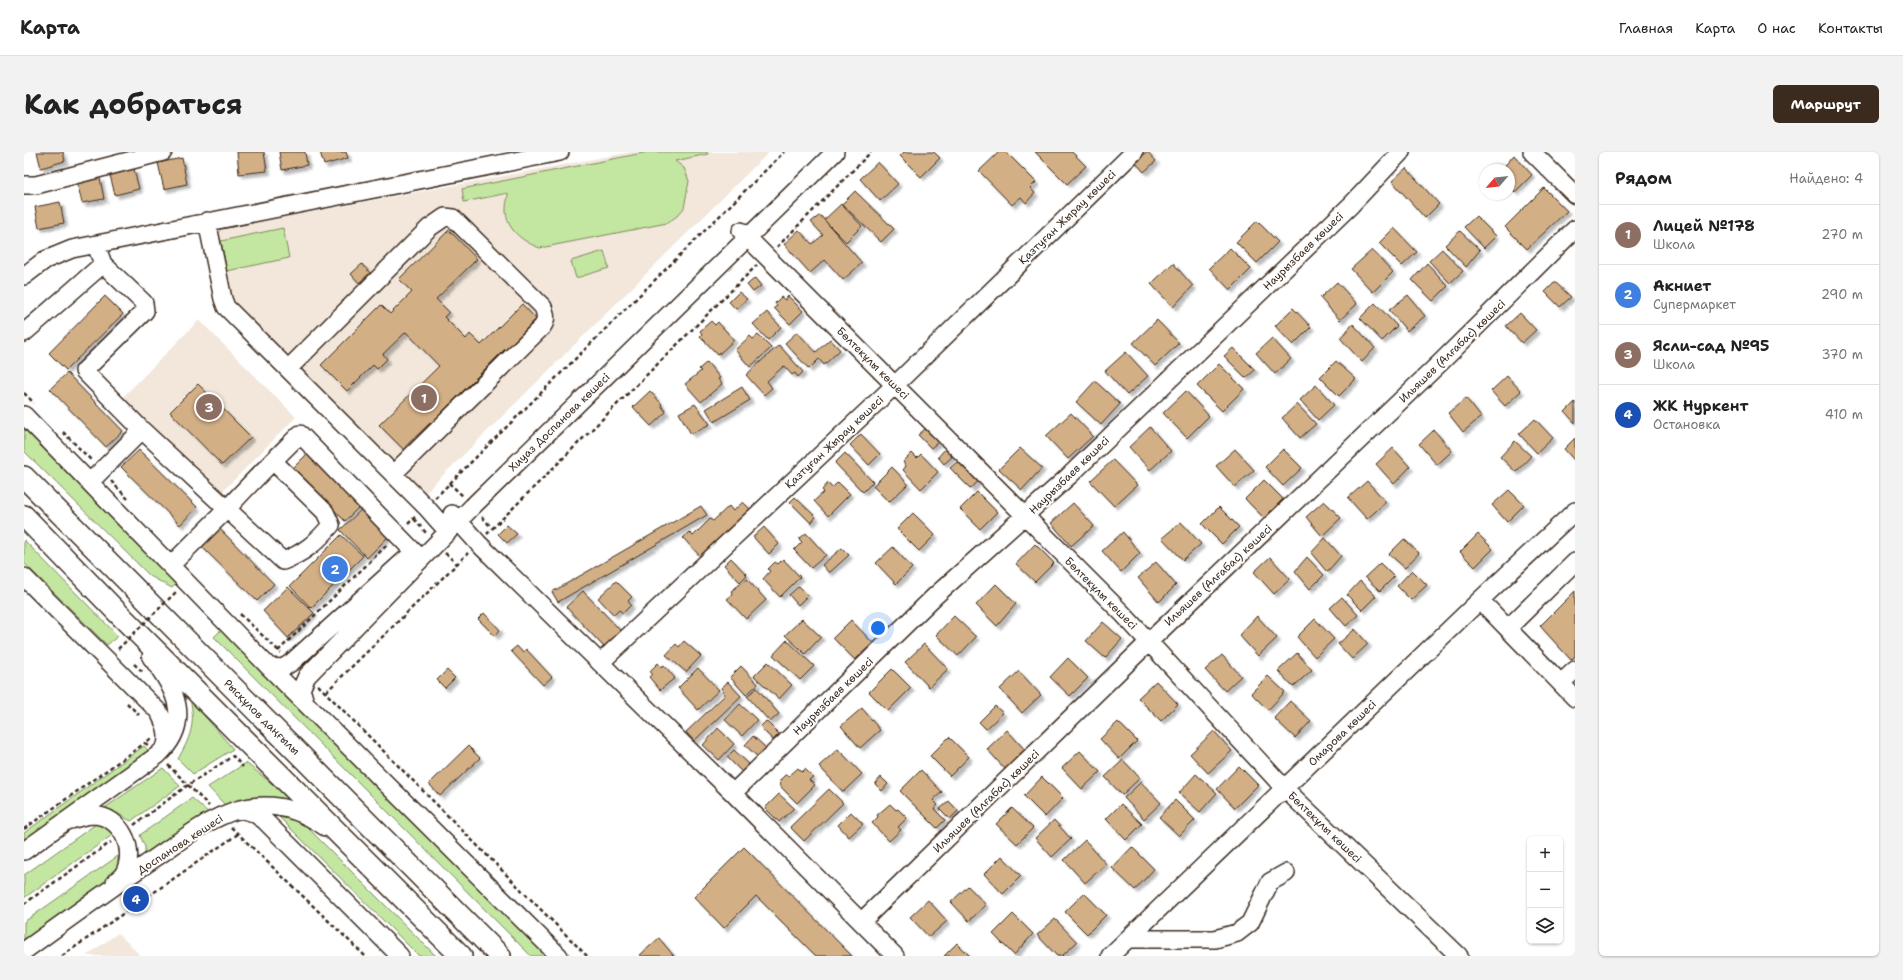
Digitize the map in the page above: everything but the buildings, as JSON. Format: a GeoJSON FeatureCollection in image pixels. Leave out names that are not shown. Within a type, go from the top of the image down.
{"type":"FeatureCollection","features":[{"type":"Feature","properties":{"kind":"main road","name":"Рысқұлов даңғылы"},"geometry":{"type":"LineString","coordinates":[[24,477],[500,956]]}},
{"type":"Feature","properties":{"kind":"main road"},"geometry":{"type":"LineString","coordinates":[[24,516],[115,610],[461,956]]}},
{"type":"Feature","properties":{"kind":"street"},"geometry":{"type":"LineString","coordinates":[[24,185],[36,185],[163,152]]}},
{"type":"Feature","properties":{"kind":"street"},"geometry":{"type":"LineString","coordinates":[[24,276],[38,264],[60,253],[207,221],[560,152]]}},
{"type":"Feature","properties":{"kind":"street","name":"Қазтуған Жырау көшесі"},"geometry":{"type":"LineString","coordinates":[[600,663],[895,385],[1134,152]]}},
{"type":"Feature","properties":{"kind":"street","name":"Наурызбаев көшесі"},"geometry":{"type":"LineString","coordinates":[[733,793],[935,596],[1025,517],[1351,205],[1401,152]]}},
{"type":"Feature","properties":{"kind":"street"},"geometry":{"type":"LineString","coordinates":[[1532,152],[1575,195]]}},
{"type":"Feature","properties":{"kind":"street","name":"Хиуаз Доспанова көшесі"},"geometry":{"type":"LineString","coordinates":[[305,702],[301,689],[307,676],[418,555],[827,154]]}},
{"type":"Feature","properties":{"kind":"street"},"geometry":{"type":"LineString","coordinates":[[288,369],[429,228],[445,217],[453,218],[543,307],[546,314],[545,322],[542,327],[393,474]]}},
{"type":"Feature","properties":{"kind":"street"},"geometry":{"type":"LineString","coordinates":[[207,221],[223,299],[226,307],[426,507],[478,543],[733,793],[895,956]]}},
{"type":"Feature","properties":{"kind":"street","name":"Ильяшев (Алғабас) көшесі"},"geometry":{"type":"LineString","coordinates":[[862,922],[1149,641],[1441,362],[1575,229]]}},
{"type":"Feature","properties":{"kind":"street","name":"Бөлтекұлы көшесі"},"geometry":{"type":"LineString","coordinates":[[745,234],[766,257],[1149,641],[1285,789],[1459,956]]}},
{"type":"Feature","properties":{"kind":"street"},"geometry":{"type":"LineString","coordinates":[[96,245],[103,264],[144,304],[145,311],[84,371],[142,430],[283,561],[301,555],[324,534],[331,525],[325,512],[273,460]]}},
{"type":"Feature","properties":{"kind":"street"},"geometry":{"type":"LineString","coordinates":[[24,333],[103,264]]}},
{"type":"Feature","properties":{"kind":"street"},"geometry":{"type":"LineString","coordinates":[[24,415],[269,667],[559,956]]}},
{"type":"Feature","properties":{"kind":"street"},"geometry":{"type":"LineString","coordinates":[[90,482],[142,430]]}},
{"type":"Feature","properties":{"kind":"street"},"geometry":{"type":"LineString","coordinates":[[171,565],[300,434],[418,555]]}},
{"type":"Feature","properties":{"kind":"street","name":"Омарова көшесі"},"geometry":{"type":"LineString","coordinates":[[1110,956],[1480,600],[1575,511]]}},
{"type":"Feature","properties":{"kind":"street","name":"Хиуаз Доспанова көшесі"},"geometry":{"type":"LineString","coordinates":[[269,667],[283,668],[292,662],[418,555]]}},
{"type":"Feature","properties":{"kind":"street"},"geometry":{"type":"LineString","coordinates":[[1508,628],[1575,562]]}},
{"type":"Feature","properties":{"kind":"street"},"geometry":{"type":"LineString","coordinates":[[24,577],[159,712],[165,723],[168,735],[160,749]]}},
{"type":"Feature","properties":{"kind":"street"},"geometry":{"type":"LineString","coordinates":[[1480,600],[1575,698]]}},
{"type":"Feature","properties":{"kind":"street"},"geometry":{"type":"LineString","coordinates":[[24,851],[160,749],[174,734],[178,721],[178,706],[174,692],[167,677],[115,610]]}},
{"type":"Feature","properties":{"kind":"street"},"geometry":{"type":"LineString","coordinates":[[1561,683],[1575,670]]}},
{"type":"Feature","properties":{"kind":"street","name":"Доспанова көшесі"},"geometry":{"type":"LineString","coordinates":[[24,951],[105,892],[206,824],[219,816],[240,809],[265,806],[291,810],[312,818],[349,844]]}},
{"type":"Feature","properties":{"kind":"street"},"geometry":{"type":"LineString","coordinates":[[240,809],[254,813],[264,820],[400,956]]}},
{"type":"Feature","properties":{"kind":"street"},"geometry":{"type":"LineString","coordinates":[[66,821],[92,815],[106,818],[118,825],[124,833],[128,857],[124,873],[105,892]]}},
{"type":"Feature","properties":{"kind":"street"},"geometry":{"type":"LineString","coordinates":[[1128,939],[1214,940],[1237,933],[1250,923],[1270,882],[1286,873]]}},
{"type":"Feature","properties":{"kind":"path"},"geometry":{"type":"LineString","coordinates":[[278,651],[426,507],[784,152]]}},
{"type":"Feature","properties":{"kind":"path"},"geometry":{"type":"LineString","coordinates":[[482,538],[871,152]]}},
{"type":"Feature","properties":{"kind":"path"},"geometry":{"type":"LineString","coordinates":[[326,692],[470,550]]}},
{"type":"Feature","properties":{"kind":"path"},"geometry":{"type":"LineString","coordinates":[[124,654],[118,649],[177,591]]}},
{"type":"Feature","properties":{"kind":"path"},"geometry":{"type":"LineString","coordinates":[[129,660],[146,676]]}},
{"type":"Feature","properties":{"kind":"path"},"geometry":{"type":"LineString","coordinates":[[123,698],[142,717]]}},
{"type":"Feature","properties":{"kind":"path"},"geometry":{"type":"LineString","coordinates":[[145,743],[160,749]]}},
{"type":"Feature","properties":{"kind":"path"},"geometry":{"type":"LineString","coordinates":[[145,743],[160,749],[188,785],[214,811]]}},
{"type":"Feature","properties":{"kind":"path"},"geometry":{"type":"LineString","coordinates":[[24,829],[145,743]]}},
{"type":"Feature","properties":{"kind":"path"},"geometry":{"type":"LineString","coordinates":[[24,904],[124,833],[188,785],[233,756],[243,767]]}},
{"type":"Feature","properties":{"kind":"path"},"geometry":{"type":"LineString","coordinates":[[227,824],[365,956]]}},
{"type":"Feature","properties":{"kind":"path"},"geometry":{"type":"LineString","coordinates":[[62,956],[238,834]]}},
{"type":"Feature","properties":{"kind":"shaded area"},"geometry":{"type":"Polygon","coordinates":[[[631,152],[769,152],[423,495],[230,301],[216,230],[631,152]]]}},
{"type":"Feature","properties":{"kind":"shaded area"},"geometry":{"type":"Polygon","coordinates":[[[199,320],[296,417],[220,494],[123,397],[199,320]]]}},
{"type":"Feature","properties":{"kind":"shaded area"},"geometry":{"type":"Polygon","coordinates":[[[118,933],[141,956],[86,956],[118,933]]]}},
{"type":"Feature","properties":{"kind":"green space"},"geometry":{"type":"Polygon","coordinates":[[[648,152],[707,152],[708,154],[675,161],[684,168],[689,181],[684,208],[677,216],[667,223],[540,248],[527,242],[516,234],[508,222],[506,216],[506,206],[508,193],[464,202],[462,189],[648,152]]]}},
{"type":"Feature","properties":{"kind":"green space"},"geometry":{"type":"Polygon","coordinates":[[[283,228],[289,258],[227,271],[221,241],[283,228]]]}},
{"type":"Feature","properties":{"kind":"green space"},"geometry":{"type":"Polygon","coordinates":[[[604,251],[609,268],[576,278],[571,261],[604,251]]]}},
{"type":"Feature","properties":{"kind":"green space"},"geometry":{"type":"Polygon","coordinates":[[[24,425],[180,580],[172,588],[150,576],[24,451],[24,425]]]}},
{"type":"Feature","properties":{"kind":"green space"},"geometry":{"type":"Polygon","coordinates":[[[24,540],[118,636],[107,645],[24,563],[24,540]]]}},
{"type":"Feature","properties":{"kind":"green space"},"geometry":{"type":"Polygon","coordinates":[[[224,627],[552,956],[531,956],[214,637],[224,627]]]}},
{"type":"Feature","properties":{"kind":"green space"},"geometry":{"type":"Polygon","coordinates":[[[190,699],[233,749],[193,774],[178,759],[191,730],[192,708],[190,699]]]}},
{"type":"Feature","properties":{"kind":"green space"},"geometry":{"type":"Polygon","coordinates":[[[144,746],[151,753],[45,827],[24,839],[24,833],[144,746]]]}},
{"type":"Feature","properties":{"kind":"green space"},"geometry":{"type":"Polygon","coordinates":[[[246,763],[300,806],[226,806],[208,787],[246,763]]]}},
{"type":"Feature","properties":{"kind":"green space"},"geometry":{"type":"Polygon","coordinates":[[[163,768],[180,786],[131,821],[117,813],[103,809],[163,768]]]}},
{"type":"Feature","properties":{"kind":"green space"},"geometry":{"type":"Polygon","coordinates":[[[192,798],[211,815],[145,858],[145,847],[140,835],[192,798]]]}},
{"type":"Feature","properties":{"kind":"green space"},"geometry":{"type":"Polygon","coordinates":[[[279,817],[301,821],[436,956],[419,956],[279,817]]]}},
{"type":"Feature","properties":{"kind":"green space"},"geometry":{"type":"Polygon","coordinates":[[[96,824],[107,826],[115,833],[24,898],[24,875],[96,824]]]}},
{"type":"Feature","properties":{"kind":"green space"},"geometry":{"type":"Polygon","coordinates":[[[118,856],[118,868],[114,876],[24,944],[24,922],[118,856]]]}},
{"type":"Feature","properties":{"kind":"place","name":"Лицей №178"},"geometry":{"type":"Point","coordinates":[424,398]}},
{"type":"Feature","properties":{"kind":"place","name":"Ясли-сад №95"},"geometry":{"type":"Point","coordinates":[209,407]}},
{"type":"Feature","properties":{"kind":"place","name":"Акниет"},"geometry":{"type":"Point","coordinates":[335,569]}},
{"type":"Feature","properties":{"kind":"place","name":"ЖК Нуркент"},"geometry":{"type":"Point","coordinates":[136,899]}}]}
